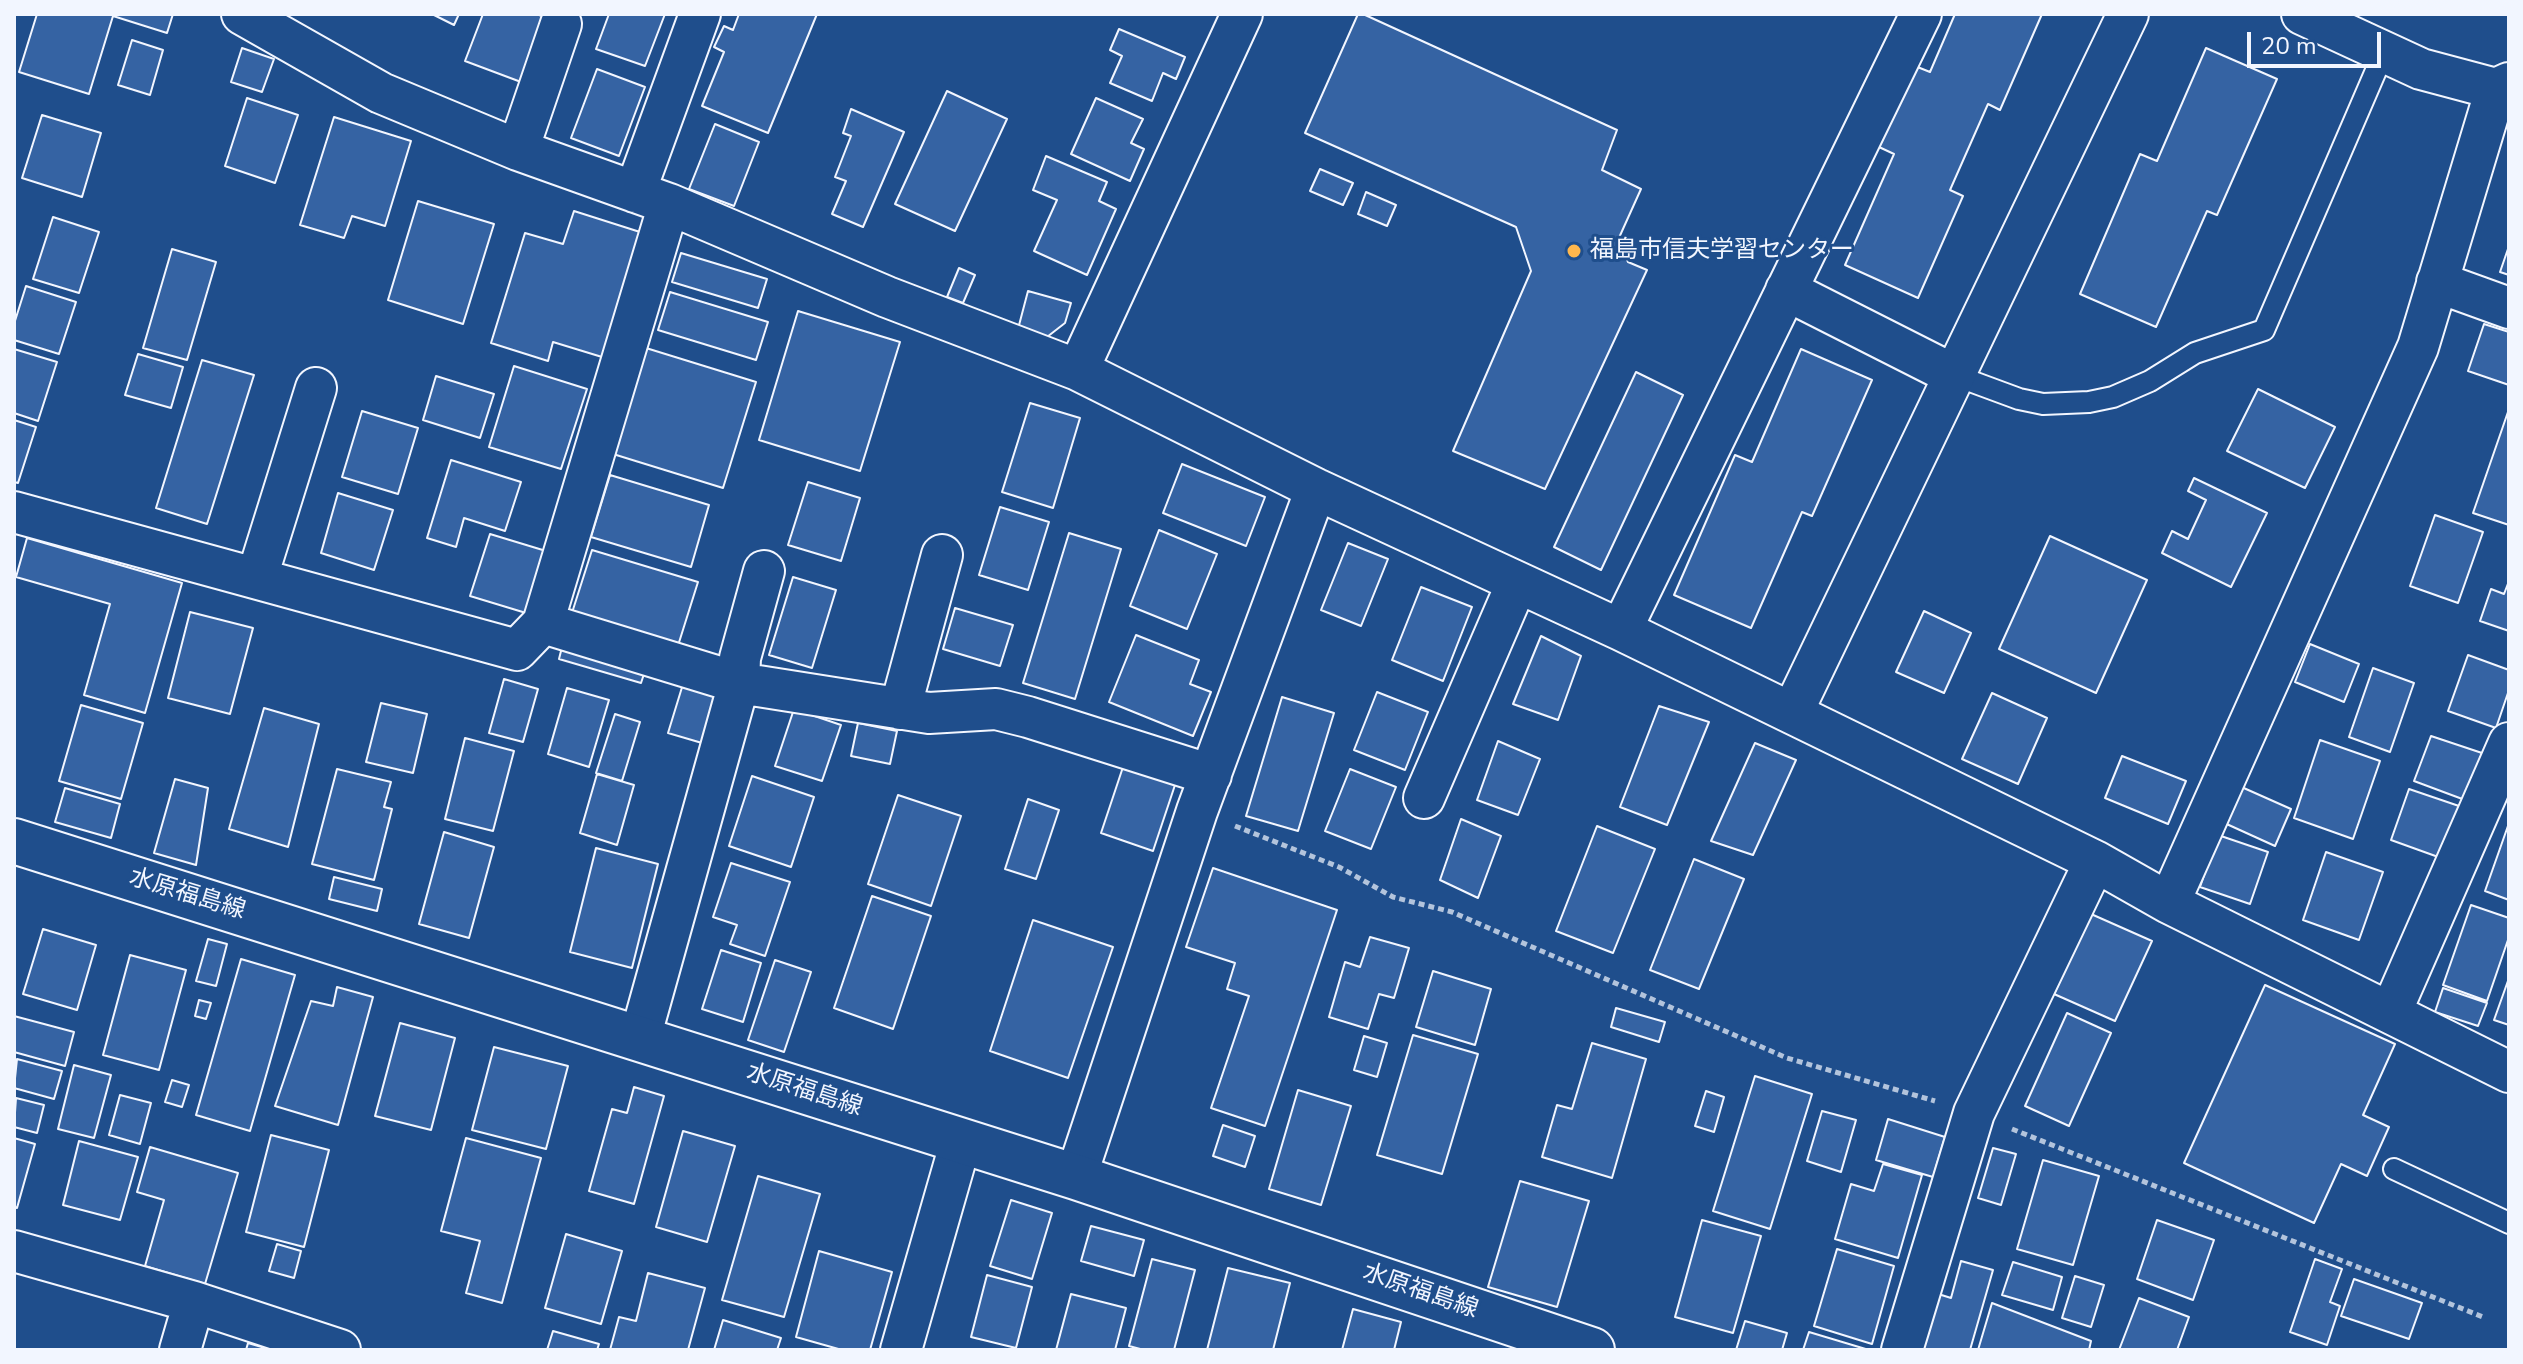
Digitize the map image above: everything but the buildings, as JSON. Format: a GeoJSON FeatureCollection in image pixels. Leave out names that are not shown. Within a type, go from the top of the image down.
{"type":"FeatureCollection","features":[{"type":"Feature","properties":{"kind":"main road","name":"水原福島線"},"geometry":{"type":"LineString","coordinates":[[14,841],[1076,1177],[1592,1350]]}},
{"type":"Feature","properties":{"kind":"street"},"geometry":{"type":"LineString","coordinates":[[242,14],[381,93],[518,150],[652,198],[887,297],[1078,370],[1316,489],[1621,630],[2095,861],[2169,903],[2509,1072]]}},
{"type":"Feature","properties":{"kind":"street"},"geometry":{"type":"LineString","coordinates":[[14,512],[517,650],[543,623],[700,14]]}},
{"type":"Feature","properties":{"kind":"street"},"geometry":{"type":"LineString","coordinates":[[1078,370],[1242,14]]}},
{"type":"Feature","properties":{"kind":"street"},"geometry":{"type":"LineString","coordinates":[[1621,630],[1921,14]]}},
{"type":"Feature","properties":{"kind":"street"},"geometry":{"type":"LineString","coordinates":[[1792,713],[2128,14]]}},
{"type":"Feature","properties":{"kind":"street"},"geometry":{"type":"LineString","coordinates":[[2169,903],[2418,347],[2503,86],[2421,69],[2302,14]]}},
{"type":"Feature","properties":{"kind":"street"},"geometry":{"type":"LineString","coordinates":[[518,150],[561,24]]}},
{"type":"Feature","properties":{"kind":"street"},"geometry":{"type":"LineString","coordinates":[[2437,282],[2509,308]]}},
{"type":"Feature","properties":{"kind":"street"},"geometry":{"type":"LineString","coordinates":[[1786,290],[1954,375]]}},
{"type":"Feature","properties":{"kind":"street"},"geometry":{"type":"LineString","coordinates":[[257,577],[316,388]]}},
{"type":"Feature","properties":{"kind":"street"},"geometry":{"type":"LineString","coordinates":[[1076,1177],[1197,811],[1316,489]]}},
{"type":"Feature","properties":{"kind":"street"},"geometry":{"type":"LineString","coordinates":[[900,709],[942,555]]}},
{"type":"Feature","properties":{"kind":"street"},"geometry":{"type":"LineString","coordinates":[[640,1038],[739,683],[740,658],[764,571]]}},
{"type":"Feature","properties":{"kind":"street"},"geometry":{"type":"LineString","coordinates":[[1424,798],[1517,583]]}},
{"type":"Feature","properties":{"kind":"street"},"geometry":{"type":"LineString","coordinates":[[543,623],[739,683],[929,713],[996,709],[1211,775]]}},
{"type":"Feature","properties":{"kind":"street"},"geometry":{"type":"LineString","coordinates":[[2391,1012],[2509,743]]}},
{"type":"Feature","properties":{"kind":"street"},"geometry":{"type":"LineString","coordinates":[[1902,1350],[1974,1113],[2095,861]]}},
{"type":"Feature","properties":{"kind":"street"},"geometry":{"type":"LineString","coordinates":[[901,1350],[961,1141]]}},
{"type":"Feature","properties":{"kind":"street"},"geometry":{"type":"LineString","coordinates":[[14,1251],[194,1302],[340,1350]]}},
{"type":"Feature","properties":{"kind":"street"},"geometry":{"type":"LineString","coordinates":[[180,1350],[194,1302]]}},
{"type":"Feature","properties":{"kind":"lane"},"geometry":{"type":"LineString","coordinates":[[1954,375],[2031,402],[2089,402],[2113,397],[2150,381],[2195,353],[2264,330],[2384,52]]}},
{"type":"Feature","properties":{"kind":"lane"},"geometry":{"type":"LineString","coordinates":[[2394,1169],[2509,1223]]}},
{"type":"Feature","properties":{"kind":"path"},"geometry":{"type":"LineString","coordinates":[[1197,811],[1339,867],[1393,897],[1452,912],[1787,1058],[1974,1113],[2483,1317]]}},
{"type":"Feature","properties":{"kind":"place","name":"福島市信夫学習センター"},"geometry":{"type":"Point","coordinates":[1574,251]}}]}
